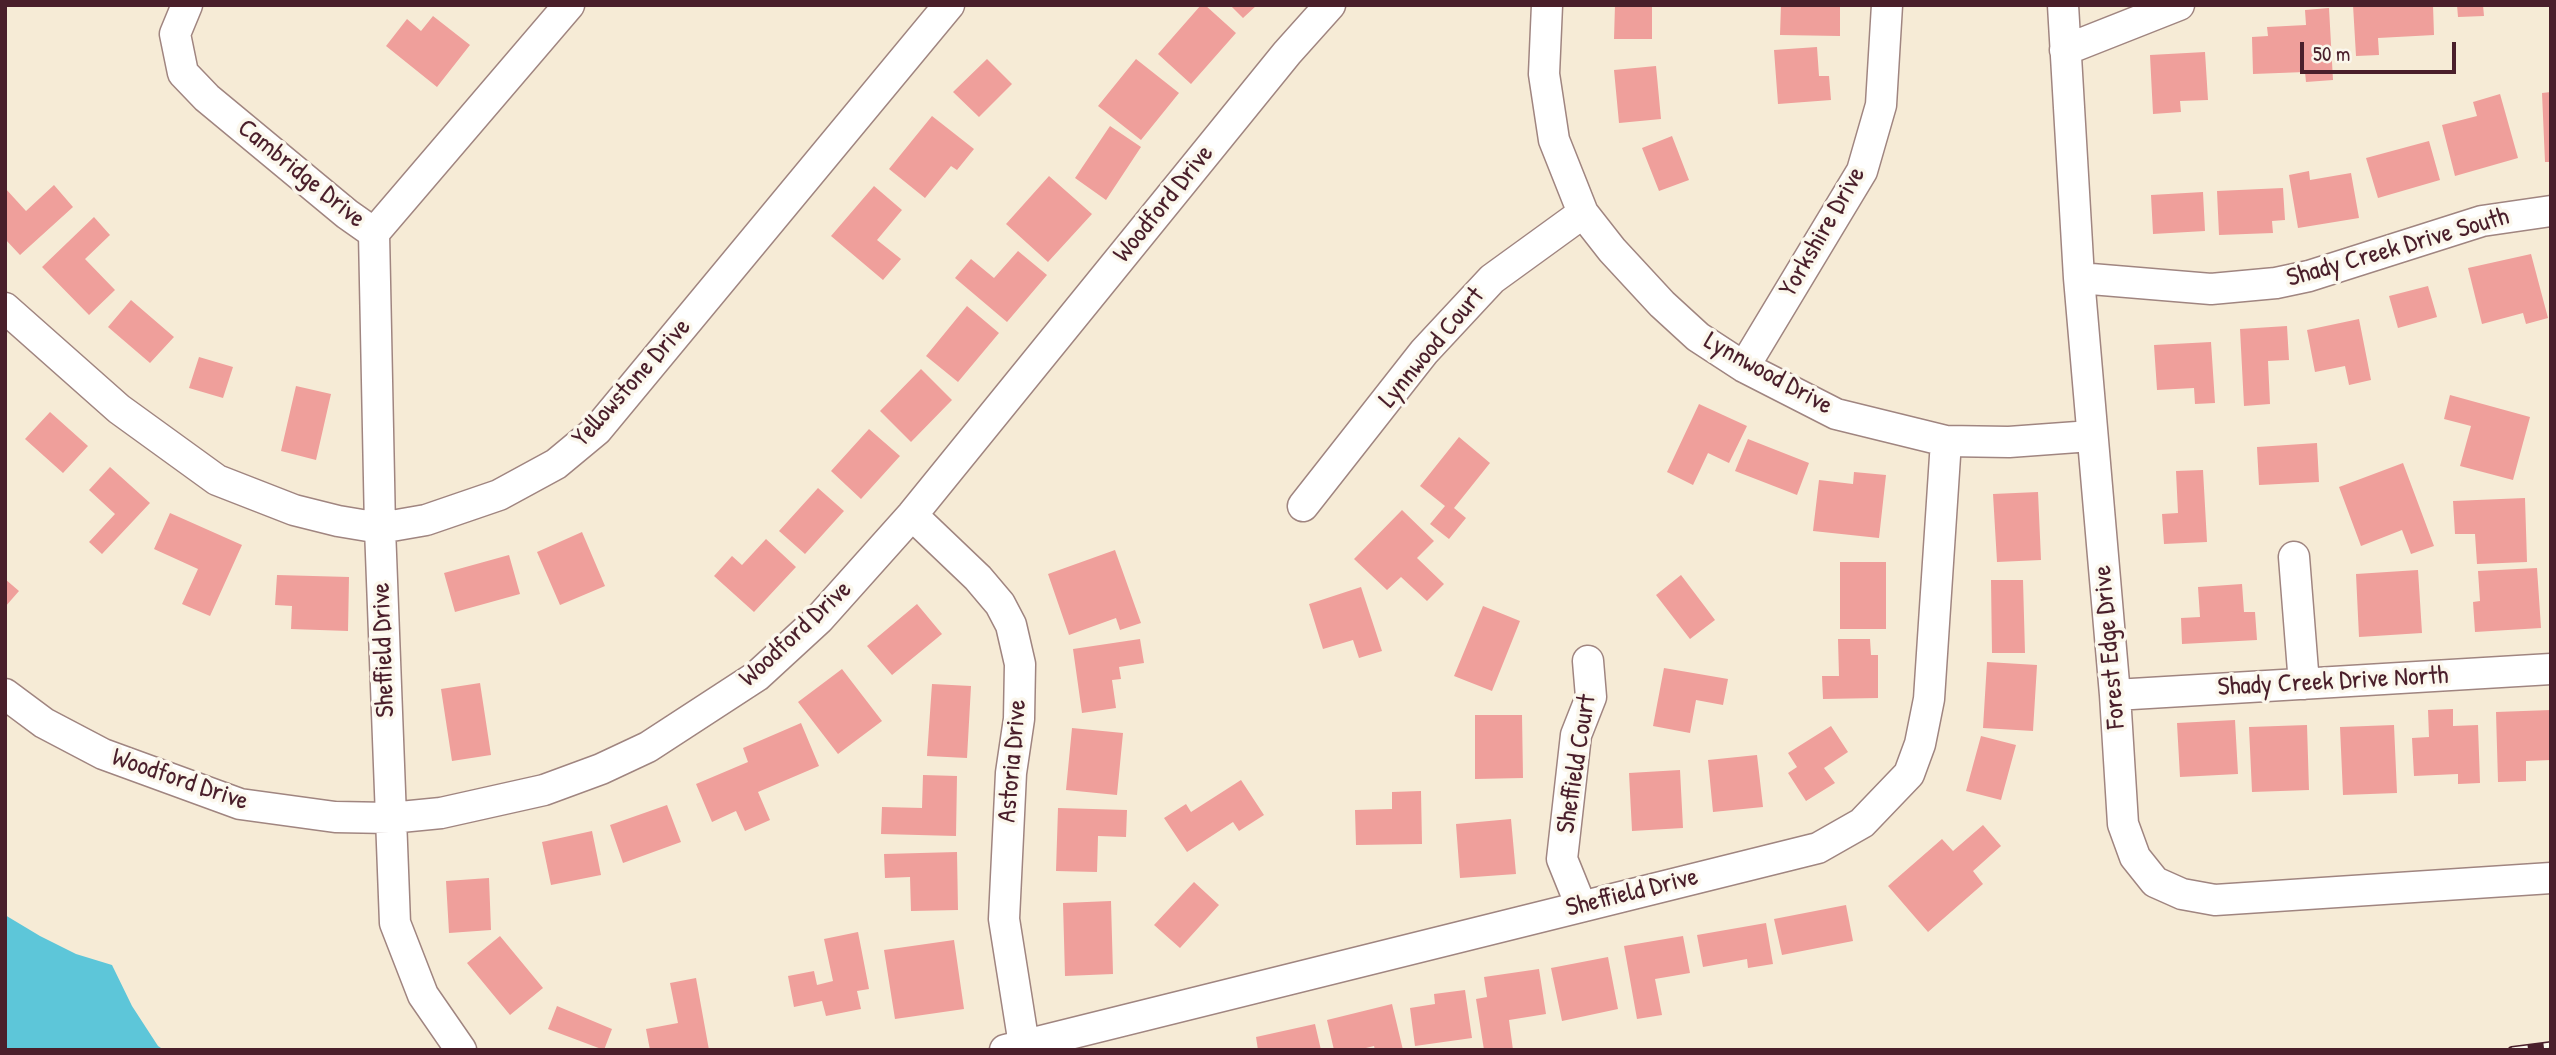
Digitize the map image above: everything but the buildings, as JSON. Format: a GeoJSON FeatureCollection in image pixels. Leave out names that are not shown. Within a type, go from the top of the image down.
{"type":"FeatureCollection","features":[{"type":"Feature","properties":{"kind":"street","name":"Cambridge Drive"},"geometry":{"type":"LineString","coordinates":[[187,5],[175,34],[183,73],[207,98],[347,214],[374,233],[569,5]]}},
{"type":"Feature","properties":{"kind":"street","name":"Yellowstone Drive"},"geometry":{"type":"LineString","coordinates":[[5,308],[119,409],[217,480],[294,510],[338,522],[380,528],[426,520],[499,495],[556,464],[597,430],[949,5]]}},
{"type":"Feature","properties":{"kind":"street","name":"Woodford Drive"},"geometry":{"type":"LineString","coordinates":[[5,694],[44,723],[103,754],[240,804],[335,817],[390,818],[441,813],[544,790],[601,769],[648,747],[757,676],[820,620],[912,515],[1287,53],[1330,5]]}},
{"type":"Feature","properties":{"kind":"street","name":"Lynnwood Drive"},"geometry":{"type":"LineString","coordinates":[[1547,5],[1544,75],[1554,140],[1583,213],[1612,250],[1662,304],[1698,337],[1744,367],[1836,414],[1946,441],[2009,442],[2091,436]]}},
{"type":"Feature","properties":{"kind":"street","name":"Yorkshire Drive"},"geometry":{"type":"LineString","coordinates":[[1744,367],[1862,171],[1881,104],[1887,5]]}},
{"type":"Feature","properties":{"kind":"street","name":"Forest Edge Drive"},"geometry":{"type":"LineString","coordinates":[[2063,5],[2079,278],[2115,695],[2123,824],[2135,857],[2155,882],[2182,894],[2215,900],[2551,878]]}},
{"type":"Feature","properties":{"kind":"street"},"geometry":{"type":"LineString","coordinates":[[2065,50],[2179,5]]}},
{"type":"Feature","properties":{"kind":"street","name":"Shady Creek Drive South"},"geometry":{"type":"LineString","coordinates":[[2079,278],[2211,289],[2276,282],[2309,276],[2482,221],[2551,211]]}},
{"type":"Feature","properties":{"kind":"street","name":"Lynnwood Court"},"geometry":{"type":"LineString","coordinates":[[1303,506],[1424,352],[1492,279],[1583,213]]}},
{"type":"Feature","properties":{"kind":"street","name":"Sheffield Drive"},"geometry":{"type":"LineString","coordinates":[[374,233],[380,528],[395,923],[423,995],[461,1050]]}},
{"type":"Feature","properties":{"kind":"street","name":"Sheffield Drive"},"geometry":{"type":"LineString","coordinates":[[1014,1047],[1818,848],[1862,823],[1909,775],[1920,744],[1929,699],[1946,441]]}},
{"type":"Feature","properties":{"kind":"street","name":"Astoria Drive"},"geometry":{"type":"LineString","coordinates":[[912,515],[978,578],[1000,604],[1011,625],[1020,664],[1019,719],[1011,774],[1004,919],[1014,1047]]}},
{"type":"Feature","properties":{"kind":"street"},"geometry":{"type":"LineString","coordinates":[[2294,557],[2304,684]]}},
{"type":"Feature","properties":{"kind":"street","name":"Sheffield Court"},"geometry":{"type":"LineString","coordinates":[[1581,905],[1562,859],[1576,735],[1591,697],[1588,661]]}},
{"type":"Feature","properties":{"kind":"street","name":"Shady Creek Drive North"},"geometry":{"type":"LineString","coordinates":[[2115,695],[2551,669]]}},
{"type":"Feature","properties":{"kind":"water"},"geometry":{"type":"Polygon","coordinates":[[[5,915],[76,954],[112,965],[132,1006],[158,1046],[164,1050],[5,1050],[5,915]]]}},
{"type":"Feature","properties":{"kind":"railway"},"geometry":{"type":"LineString","coordinates":[[2512,1050],[2551,1045]]}}]}
